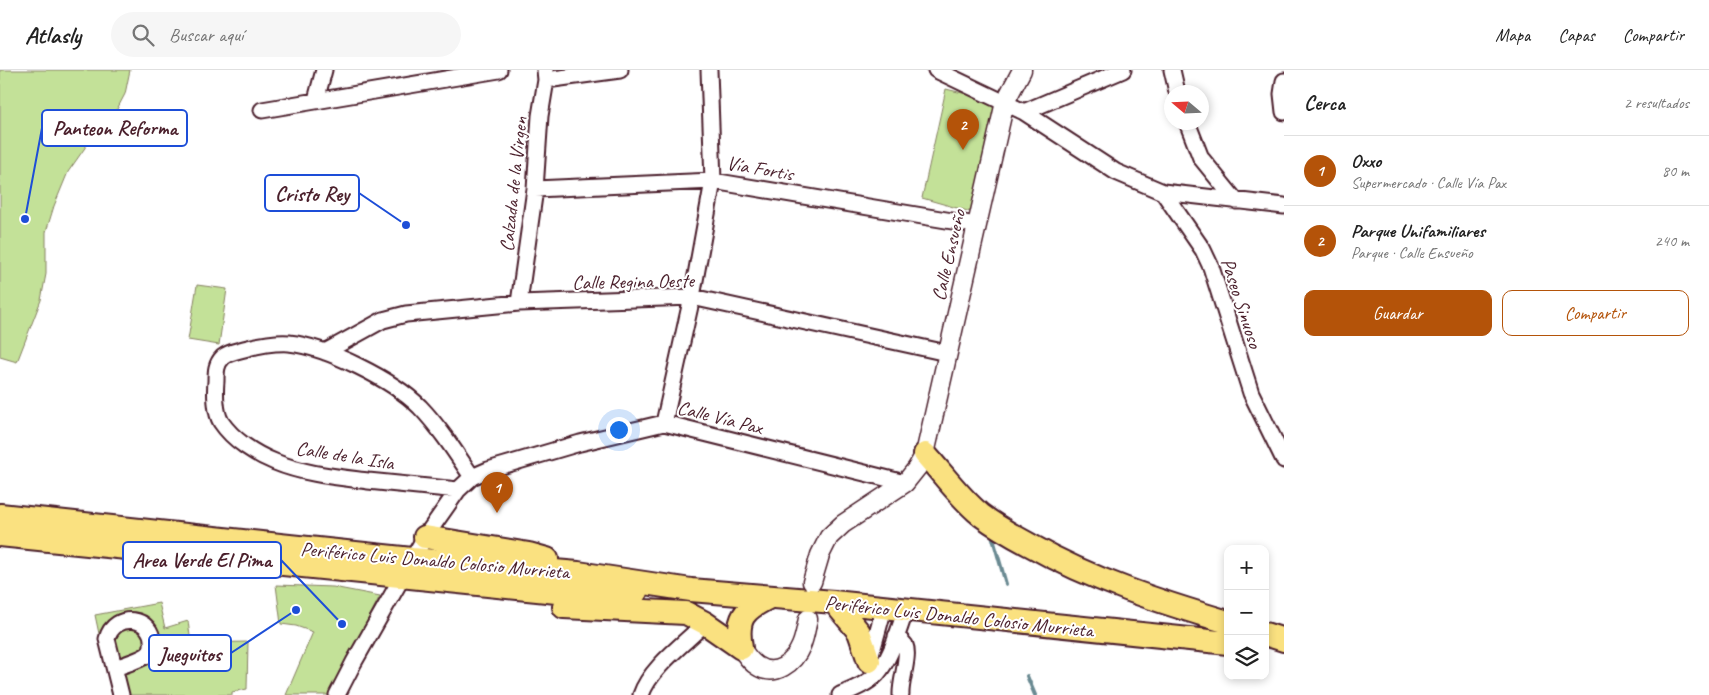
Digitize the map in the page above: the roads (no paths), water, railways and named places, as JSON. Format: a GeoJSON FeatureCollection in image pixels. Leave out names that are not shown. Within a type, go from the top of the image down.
{"type":"FeatureCollection","features":[{"type":"Feature","properties":{"kind":"main road"},"geometry":{"type":"LineString","coordinates":[[925,454],[980,514],[1038,550],[1082,572],[1132,592],[1224,621]]}},
{"type":"Feature","properties":{"kind":"main road","name":"Periférico Luis Donaldo Colosio Murrieta"},"geometry":{"type":"LineString","coordinates":[[0,515],[407,568],[513,588],[577,583]]}},
{"type":"Feature","properties":{"kind":"main road","name":"Periférico Luis Donaldo Colosio Murrieta"},"geometry":{"type":"LineString","coordinates":[[0,535],[577,583],[834,602],[1224,643]]}},
{"type":"Feature","properties":{"kind":"main road"},"geometry":{"type":"LineString","coordinates":[[425,537],[529,554],[546,559],[577,583]]}},
{"type":"Feature","properties":{"kind":"main road"},"geometry":{"type":"LineString","coordinates":[[513,588],[528,600],[541,605],[604,610],[675,611],[692,615],[741,648]]}},
{"type":"Feature","properties":{"kind":"main road"},"geometry":{"type":"LineString","coordinates":[[741,648],[739,628],[744,613],[754,605],[770,597]]}},
{"type":"Feature","properties":{"kind":"main road"},"geometry":{"type":"LineString","coordinates":[[834,602],[859,632],[866,672]]}},
{"type":"Feature","properties":{"kind":"main road"},"geometry":{"type":"LineString","coordinates":[[1268,635],[1284,640]]}},
{"type":"Feature","properties":{"kind":"main road"},"geometry":{"type":"LineString","coordinates":[[1269,648],[1284,650]]}},
{"type":"Feature","properties":{"kind":"street"},"geometry":{"type":"LineString","coordinates":[[316,100],[324,70]]}},
{"type":"Feature","properties":{"kind":"street"},"geometry":{"type":"LineString","coordinates":[[262,110],[499,70]]}},
{"type":"Feature","properties":{"kind":"street"},"geometry":{"type":"LineString","coordinates":[[545,75],[620,70]]}},
{"type":"Feature","properties":{"kind":"street"},"geometry":{"type":"LineString","coordinates":[[664,423],[692,297],[713,181],[709,70]]}},
{"type":"Feature","properties":{"kind":"street"},"geometry":{"type":"LineString","coordinates":[[936,70],[1024,112],[1116,172],[1163,192],[1284,206]]}},
{"type":"Feature","properties":{"kind":"street","name":"Calle Ensueño"},"geometry":{"type":"LineString","coordinates":[[925,454],[1005,102],[1022,70]]}},
{"type":"Feature","properties":{"kind":"street"},"geometry":{"type":"LineString","coordinates":[[1024,112],[1124,70]]}},
{"type":"Feature","properties":{"kind":"street"},"geometry":{"type":"LineString","coordinates":[[1172,70],[1175,85]]}},
{"type":"Feature","properties":{"kind":"street","name":"Calzada de la Virgen"},"geometry":{"type":"LineString","coordinates":[[519,303],[535,189],[545,75]]}},
{"type":"Feature","properties":{"kind":"street"},"geometry":{"type":"LineString","coordinates":[[1284,81],[1282,94],[1284,112]]}},
{"type":"Feature","properties":{"kind":"street"},"geometry":{"type":"LineString","coordinates":[[1190,130],[1201,158],[1236,201]]}},
{"type":"Feature","properties":{"kind":"street","name":"Vía Fortis"},"geometry":{"type":"LineString","coordinates":[[535,189],[713,181],[976,226]]}},
{"type":"Feature","properties":{"kind":"street","name":"Paseo Sinuoso"},"geometry":{"type":"LineString","coordinates":[[1163,192],[1203,250],[1211,267],[1251,393],[1284,460]]}},
{"type":"Feature","properties":{"kind":"street","name":"Calle Regina Oeste"},"geometry":{"type":"LineString","coordinates":[[324,352],[394,316],[519,303],[692,297],[947,353]]}},
{"type":"Feature","properties":{"kind":"street","name":"Calle de la Isla"},"geometry":{"type":"LineString","coordinates":[[458,490],[332,477],[275,462],[252,450],[236,438],[220,421],[215,395],[216,365],[223,357],[230,353],[260,344],[289,343],[324,352],[397,388],[420,406],[441,432],[472,477]]}},
{"type":"Feature","properties":{"kind":"street","name":"Calle Vía Pax"},"geometry":{"type":"LineString","coordinates":[[337,695],[425,537],[458,490],[472,477],[488,470],[580,443],[664,423],[905,483]]}},
{"type":"Feature","properties":{"kind":"street"},"geometry":{"type":"LineString","coordinates":[[812,582],[820,555],[830,537],[843,524],[905,483],[925,454]]}},
{"type":"Feature","properties":{"kind":"street"},"geometry":{"type":"LineString","coordinates":[[840,695],[866,672],[884,608]]}},
{"type":"Feature","properties":{"kind":"street"},"geometry":{"type":"LineString","coordinates":[[866,672],[877,674],[883,665],[906,610]]}},
{"type":"Feature","properties":{"kind":"street"},"geometry":{"type":"LineString","coordinates":[[741,648],[750,661],[758,667],[765,670],[782,668],[790,664],[801,646],[808,618]]}},
{"type":"Feature","properties":{"kind":"street"},"geometry":{"type":"LineString","coordinates":[[641,692],[652,674],[705,623]]}},
{"type":"Feature","properties":{"kind":"street"},"geometry":{"type":"LineString","coordinates":[[896,636],[904,644],[906,654],[900,688],[901,695]]}},
{"type":"Feature","properties":{"kind":"street"},"geometry":{"type":"LineString","coordinates":[[115,668],[121,695]]}},
{"type":"Feature","properties":{"kind":"waterway"},"geometry":{"type":"LineString","coordinates":[[992,535],[1006,584]]}},
{"type":"Feature","properties":{"kind":"waterway"},"geometry":{"type":"LineString","coordinates":[[1027,676],[1035,695]]}},
{"type":"Feature","properties":{"kind":"place","name":"Parque Unifamiliares"},"geometry":{"type":"Point","coordinates":[963,150]}},
{"type":"Feature","properties":{"kind":"place","name":"Panteon Reforma"},"geometry":{"type":"Point","coordinates":[25,219]}},
{"type":"Feature","properties":{"kind":"place","name":"Cristo Rey"},"geometry":{"type":"Point","coordinates":[406,225]}},
{"type":"Feature","properties":{"kind":"place","name":"Oxxo"},"geometry":{"type":"Point","coordinates":[497,513]}},
{"type":"Feature","properties":{"kind":"place","name":"Jueguitos"},"geometry":{"type":"Point","coordinates":[296,610]}},
{"type":"Feature","properties":{"kind":"place","name":"Area Verde El Pima"},"geometry":{"type":"Point","coordinates":[342,624]}}]}
